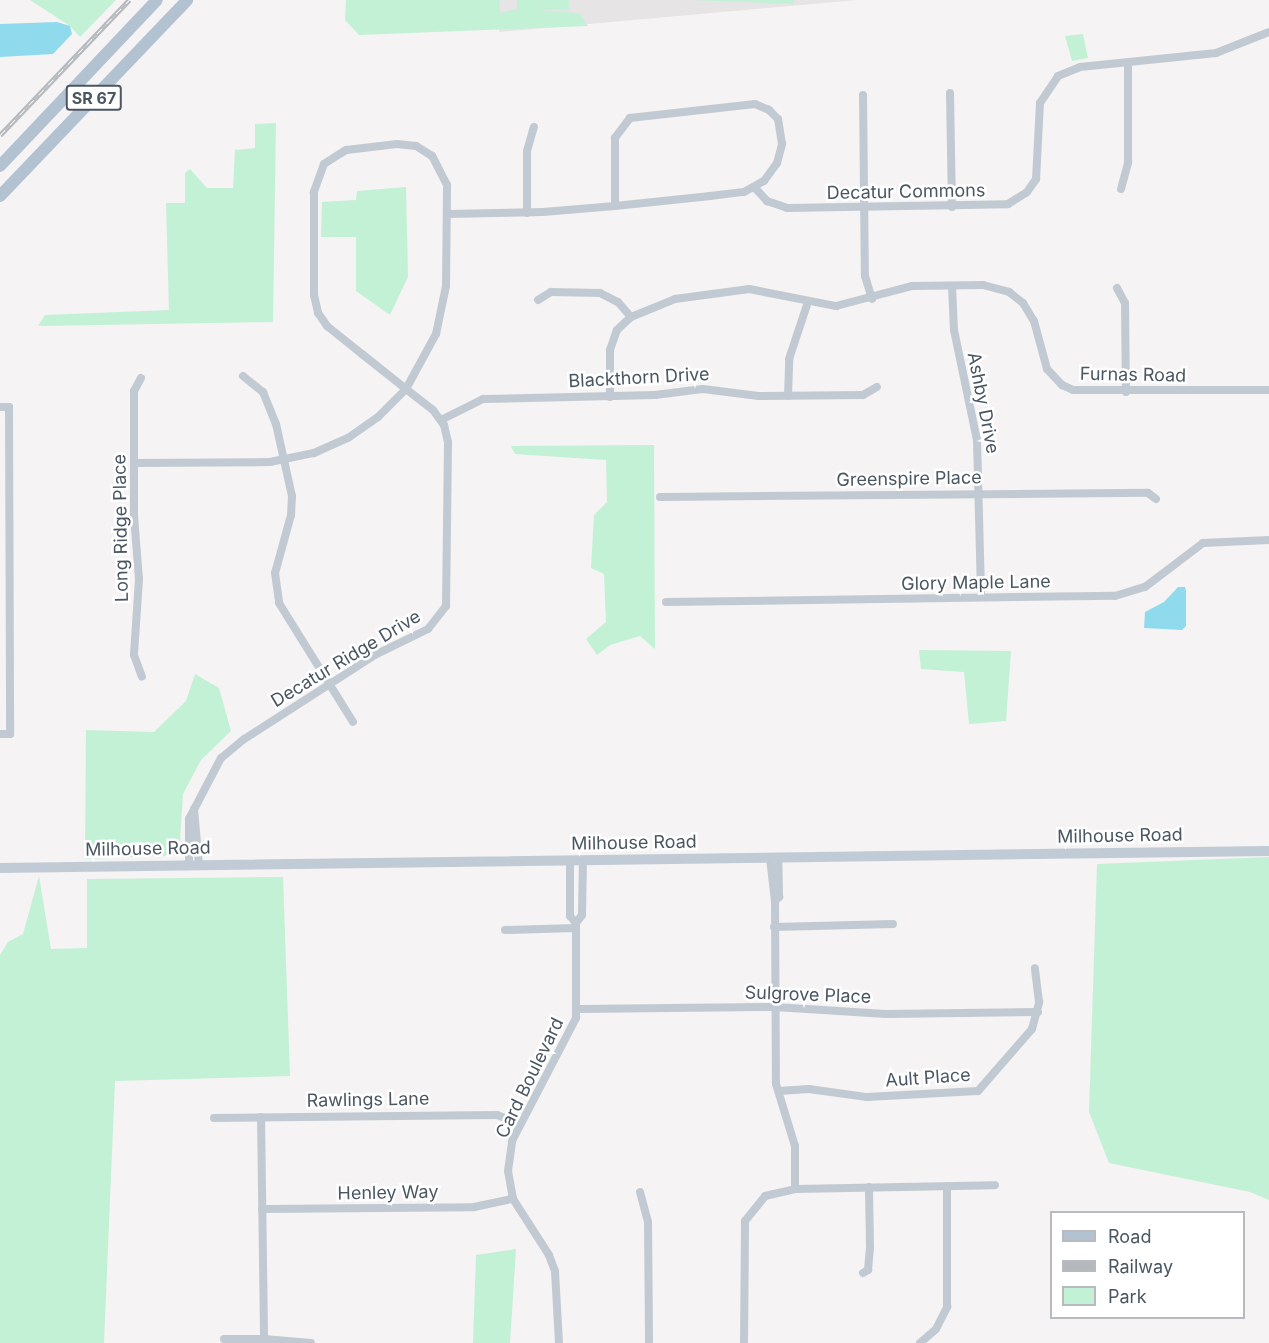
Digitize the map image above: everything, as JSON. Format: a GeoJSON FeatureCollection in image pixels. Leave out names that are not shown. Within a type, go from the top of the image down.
{"type":"FeatureCollection","features":[{"type":"Feature","properties":{"kind":"main road","name":"SR 67"},"geometry":{"type":"LineString","coordinates":[[0,166],[157,0]]}},
{"type":"Feature","properties":{"kind":"main road","name":"SR 67"},"geometry":{"type":"LineString","coordinates":[[0,195],[187,0]]}},
{"type":"Feature","properties":{"kind":"street","name":"Decatur Commons"},"geometry":{"type":"LineString","coordinates":[[755,188],[781,207],[1000,206],[1022,196],[1039,170],[1040,107],[1049,84],[1074,68],[1216,53],[1269,32]]}},
{"type":"Feature","properties":{"kind":"street"},"geometry":{"type":"LineString","coordinates":[[1120,189],[1128,162],[1128,63]]}},
{"type":"Feature","properties":{"kind":"street"},"geometry":{"type":"LineString","coordinates":[[950,93],[952,207]]}},
{"type":"Feature","properties":{"kind":"street"},"geometry":{"type":"LineString","coordinates":[[863,95],[866,276],[872,299]]}},
{"type":"Feature","properties":{"kind":"street"},"geometry":{"type":"LineString","coordinates":[[447,214],[527,213],[615,206],[755,188],[772,173],[780,154],[781,128],[769,110],[748,104],[642,114],[625,122],[615,138],[615,206]]}},
{"type":"Feature","properties":{"kind":"street"},"geometry":{"type":"LineString","coordinates":[[527,213],[527,151],[534,127]]}},
{"type":"Feature","properties":{"kind":"street"},"geometry":{"type":"LineString","coordinates":[[135,463],[285,460],[348,438],[378,417],[406,388],[425,359],[441,318],[447,286],[445,178],[432,156],[406,144],[352,148],[336,155],[324,164],[314,187],[316,309],[327,326],[406,388],[441,420]]}},
{"type":"Feature","properties":{"kind":"street","name":"Furnas Road"},"geometry":{"type":"LineString","coordinates":[[631,317],[675,299],[724,290],[765,291],[808,302],[836,306],[872,299],[897,289],[952,286],[999,288],[1021,301],[1034,321],[1047,369],[1062,385],[1078,392],[1269,390]]}},
{"type":"Feature","properties":{"kind":"street","name":"Ashby Drive"},"geometry":{"type":"LineString","coordinates":[[952,286],[954,330],[976,429],[981,493],[981,597]]}},
{"type":"Feature","properties":{"kind":"street"},"geometry":{"type":"LineString","coordinates":[[1117,288],[1125,303],[1126,392]]}},
{"type":"Feature","properties":{"kind":"street"},"geometry":{"type":"LineString","coordinates":[[538,300],[551,292],[600,293],[618,302],[631,317],[617,330],[611,344],[610,397]]}},
{"type":"Feature","properties":{"kind":"street"},"geometry":{"type":"LineString","coordinates":[[788,396],[788,361],[808,302]]}},
{"type":"Feature","properties":{"kind":"street"},"geometry":{"type":"LineString","coordinates":[[243,376],[263,392],[285,460],[292,509],[276,570],[276,594],[285,618],[353,722]]}},
{"type":"Feature","properties":{"kind":"street","name":"Long Ridge Place"},"geometry":{"type":"LineString","coordinates":[[141,378],[134,392],[139,579],[134,655],[142,677]]}},
{"type":"Feature","properties":{"kind":"street","name":"Blackthorn Drive"},"geometry":{"type":"LineString","coordinates":[[441,420],[483,399],[610,397],[703,389],[788,396],[864,395],[877,387]]}},
{"type":"Feature","properties":{"kind":"street"},"geometry":{"type":"LineString","coordinates":[[0,407],[9,407],[10,734],[0,734]]}},
{"type":"Feature","properties":{"kind":"street","name":"Decatur Ridge Drive"},"geometry":{"type":"LineString","coordinates":[[194,865],[194,809],[212,771],[232,748],[390,646],[428,629],[445,609],[449,593],[448,443],[441,420]]}},
{"type":"Feature","properties":{"kind":"street","name":"Greenspire Place"},"geometry":{"type":"LineString","coordinates":[[660,497],[1148,493],[1156,499]]}},
{"type":"Feature","properties":{"kind":"street","name":"Glory Maple Lane"},"geometry":{"type":"LineString","coordinates":[[666,602],[1133,594],[1203,543],[1269,540]]}},
{"type":"Feature","properties":{"kind":"street","name":"Milhouse Road"},"geometry":{"type":"LineString","coordinates":[[0,868],[1269,851]]}},
{"type":"Feature","properties":{"kind":"street"},"geometry":{"type":"LineString","coordinates":[[774,858],[779,897],[776,901],[774,927],[779,1091],[795,1146],[795,1189]]}},
{"type":"Feature","properties":{"kind":"street","name":"Card Boulevard"},"geometry":{"type":"LineString","coordinates":[[570,860],[570,916],[576,925]]}},
{"type":"Feature","properties":{"kind":"street","name":"Card Boulevard"},"geometry":{"type":"LineString","coordinates":[[559,1343],[555,1271],[549,1255],[513,1199],[508,1171],[512,1141],[568,1036],[577,1009],[576,925],[582,915],[583,860]]}},
{"type":"Feature","properties":{"kind":"street"},"geometry":{"type":"LineString","coordinates":[[774,927],[893,924]]}},
{"type":"Feature","properties":{"kind":"street"},"geometry":{"type":"LineString","coordinates":[[505,930],[576,925]]}},
{"type":"Feature","properties":{"kind":"street"},"geometry":{"type":"LineString","coordinates":[[1035,968],[1038,1012]]}},
{"type":"Feature","properties":{"kind":"street","name":"Sulgrove Place"},"geometry":{"type":"LineString","coordinates":[[577,1009],[775,1007],[886,1014],[1038,1012]]}},
{"type":"Feature","properties":{"kind":"street","name":"Ault Place"},"geometry":{"type":"LineString","coordinates":[[779,1091],[809,1089],[867,1097],[978,1091],[1015,1052],[1032,1029],[1038,1012]]}},
{"type":"Feature","properties":{"kind":"street","name":"Rawlings Lane"},"geometry":{"type":"LineString","coordinates":[[214,1118],[497,1115],[520,1124]]}},
{"type":"Feature","properties":{"kind":"street"},"geometry":{"type":"LineString","coordinates":[[261,1117],[264,1339]]}},
{"type":"Feature","properties":{"kind":"street"},"geometry":{"type":"LineString","coordinates":[[744,1343],[745,1221],[765,1196],[795,1189],[995,1185]]}},
{"type":"Feature","properties":{"kind":"street"},"geometry":{"type":"LineString","coordinates":[[920,1343],[936,1329],[947,1307],[947,1186]]}},
{"type":"Feature","properties":{"kind":"street"},"geometry":{"type":"LineString","coordinates":[[863,1274],[868,1269],[870,1248],[869,1187]]}},
{"type":"Feature","properties":{"kind":"street"},"geometry":{"type":"LineString","coordinates":[[640,1192],[648,1222],[649,1343]]}},
{"type":"Feature","properties":{"kind":"street","name":"Henley Way"},"geometry":{"type":"LineString","coordinates":[[262,1209],[474,1207],[496,1205],[513,1199]]}},
{"type":"Feature","properties":{"kind":"street"},"geometry":{"type":"LineString","coordinates":[[224,1339],[264,1339],[311,1343]]}},
{"type":"Feature","properties":{"kind":"shaded area"},"geometry":{"type":"Polygon","coordinates":[[[499,0],[857,0],[499,32],[499,0]]]}},
{"type":"Feature","properties":{"kind":"green space"},"geometry":{"type":"Polygon","coordinates":[[[30,0],[116,0],[80,37],[70,26],[30,0]]]}},
{"type":"Feature","properties":{"kind":"green space"},"geometry":{"type":"Polygon","coordinates":[[[346,0],[499,0],[500,13],[517,9],[517,0],[569,0],[569,10],[538,10],[579,13],[588,26],[359,35],[345,20],[346,0]]]}},
{"type":"Feature","properties":{"kind":"green space"},"geometry":{"type":"Polygon","coordinates":[[[691,0],[794,0],[793,4],[691,0]]]}},
{"type":"Feature","properties":{"kind":"green space"},"geometry":{"type":"Polygon","coordinates":[[[1083,34],[1088,58],[1072,61],[1065,36],[1083,34]]]}},
{"type":"Feature","properties":{"kind":"green space"},"geometry":{"type":"Polygon","coordinates":[[[276,123],[273,322],[38,326],[45,315],[169,310],[166,203],[185,203],[185,173],[190,169],[207,188],[233,188],[235,150],[255,148],[255,124],[276,123]]]}},
{"type":"Feature","properties":{"kind":"green space"},"geometry":{"type":"Polygon","coordinates":[[[406,187],[408,277],[390,315],[356,291],[356,237],[321,237],[322,202],[356,200],[357,191],[406,187]]]}},
{"type":"Feature","properties":{"kind":"green space"},"geometry":{"type":"Polygon","coordinates":[[[654,445],[655,649],[640,636],[610,645],[597,655],[586,639],[606,622],[604,574],[591,568],[594,515],[607,502],[606,460],[515,454],[511,446],[654,445]]]}},
{"type":"Feature","properties":{"kind":"green space"},"geometry":{"type":"Polygon","coordinates":[[[919,650],[1011,651],[1006,721],[969,724],[964,672],[921,669],[919,650]]]}},
{"type":"Feature","properties":{"kind":"green space"},"geometry":{"type":"Polygon","coordinates":[[[195,674],[219,688],[231,731],[201,760],[183,794],[179,855],[85,859],[86,730],[154,732],[186,701],[195,674]]]}},
{"type":"Feature","properties":{"kind":"green space"},"geometry":{"type":"Polygon","coordinates":[[[1269,857],[1269,1200],[1250,1192],[1109,1163],[1089,1112],[1097,864],[1269,857]]]}},
{"type":"Feature","properties":{"kind":"green space"},"geometry":{"type":"Polygon","coordinates":[[[39,876],[51,949],[87,948],[87,879],[283,877],[290,1076],[115,1081],[104,1343],[0,1343],[0,955],[8,942],[23,934],[39,876]]]}},
{"type":"Feature","properties":{"kind":"green space"},"geometry":{"type":"Polygon","coordinates":[[[516,1249],[510,1343],[473,1343],[476,1255],[516,1249]]]}},
{"type":"Feature","properties":{"kind":"water"},"geometry":{"type":"Polygon","coordinates":[[[57,22],[70,26],[72,34],[53,54],[0,57],[0,24],[57,22]]]}},
{"type":"Feature","properties":{"kind":"water"},"geometry":{"type":"Polygon","coordinates":[[[1178,587],[1185,587],[1186,591],[1186,626],[1182,630],[1144,628],[1145,612],[1164,602],[1178,587]]]}},
{"type":"Feature","properties":{"kind":"railway"},"geometry":{"type":"LineString","coordinates":[[0,135],[129,0]]}}]}
